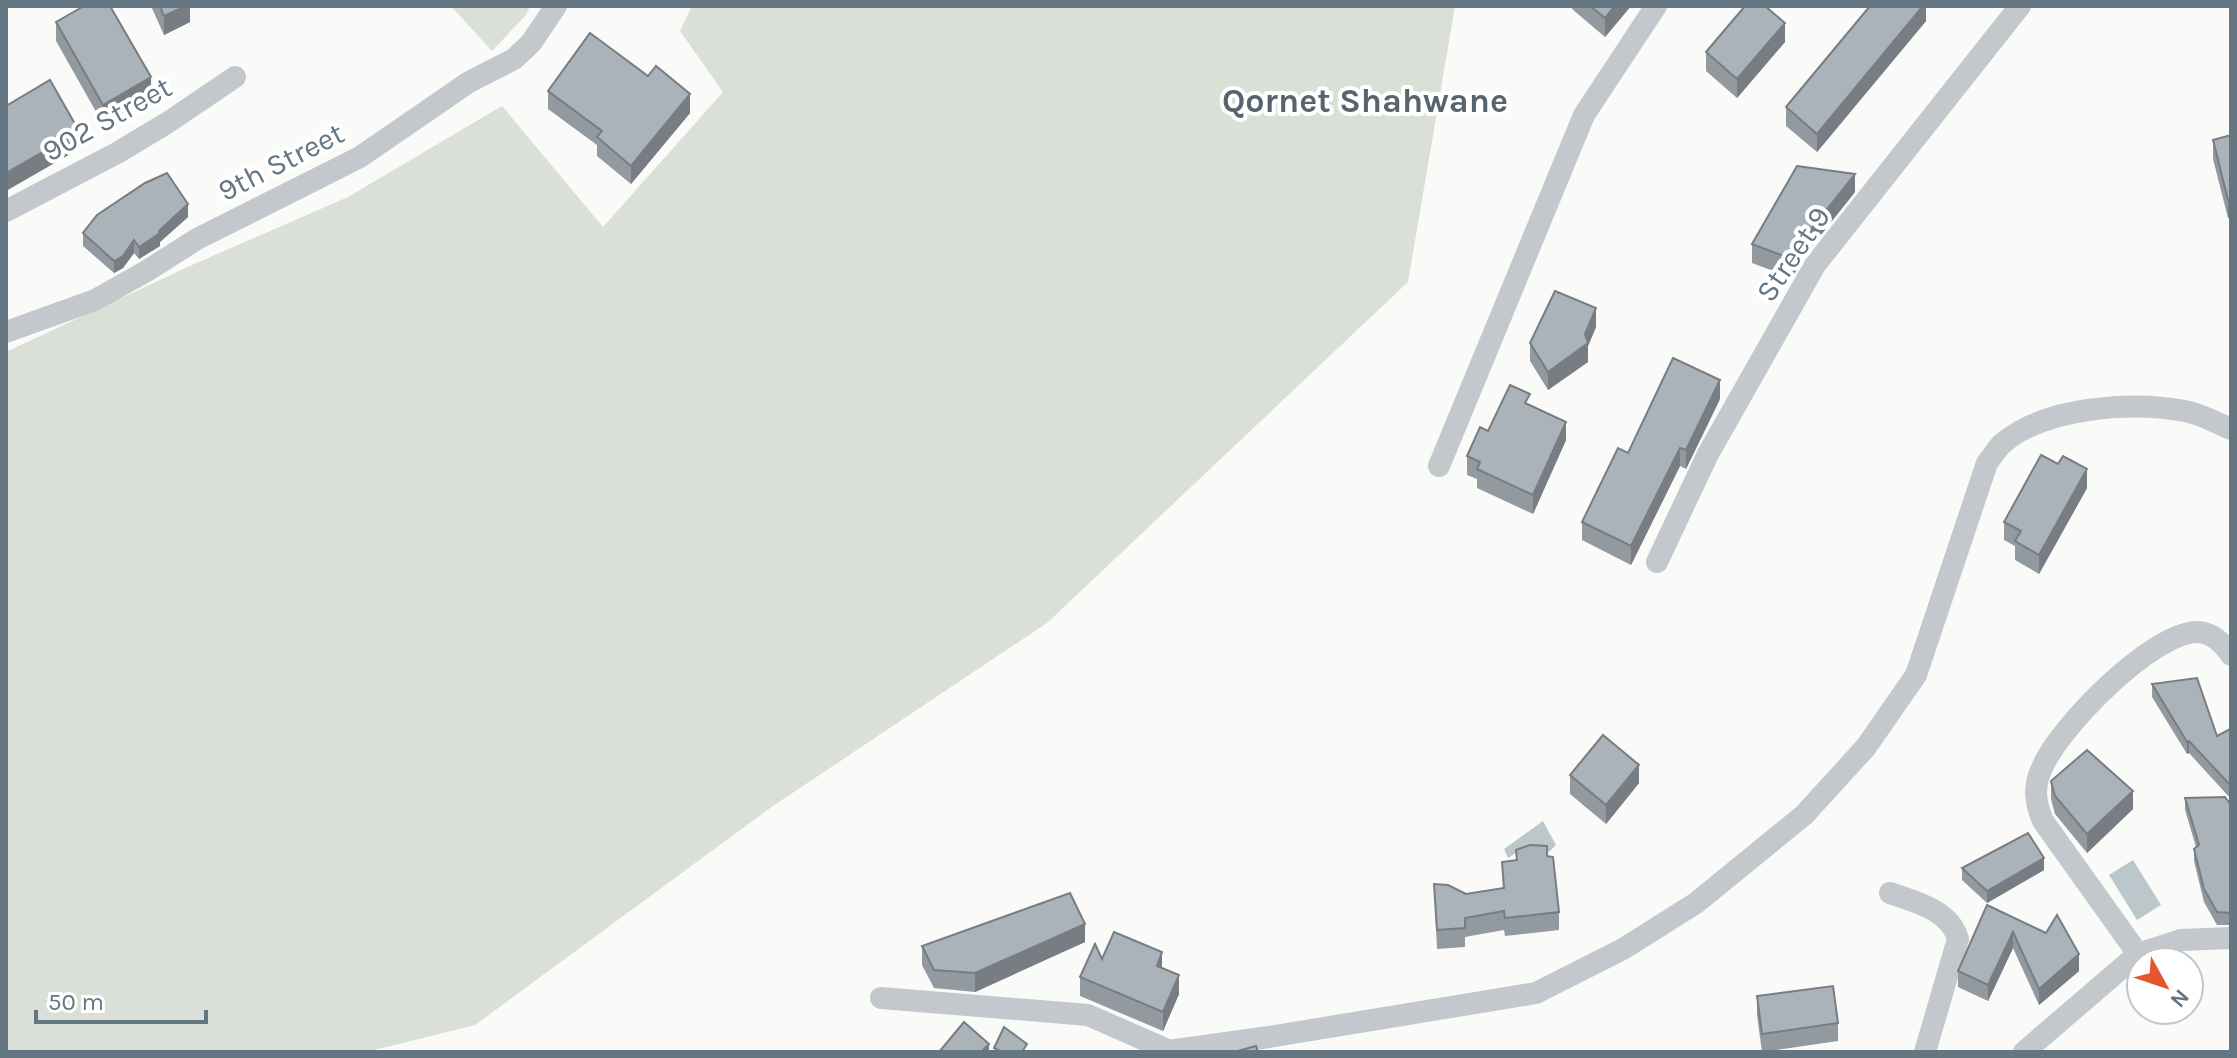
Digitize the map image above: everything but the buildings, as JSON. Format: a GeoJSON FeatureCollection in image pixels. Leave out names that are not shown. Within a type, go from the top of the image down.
{"type":"FeatureCollection","features":[{"type":"Feature","properties":{"kind":"street","name":"9th Street"},"geometry":{"type":"LineString","coordinates":[[6,332],[95,300],[197,239],[360,157],[469,82],[514,59],[531,43],[556,6]]}},
{"type":"Feature","properties":{"kind":"street"},"geometry":{"type":"LineString","coordinates":[[1439,466],[1584,115],[1656,6]]}},
{"type":"Feature","properties":{"kind":"street","name":"Street 9"},"geometry":{"type":"LineString","coordinates":[[1657,562],[1708,454],[1815,265],[2020,6]]}},
{"type":"Feature","properties":{"kind":"street","name":"902 Street"},"geometry":{"type":"LineString","coordinates":[[6,211],[117,153],[235,77]]}},
{"type":"Feature","properties":{"kind":"street"},"geometry":{"type":"LineString","coordinates":[[881,998],[1088,1015],[1165,1051],[1536,993],[1623,949],[1696,903],[1804,815],[1866,747],[1916,675],[1987,463],[2002,444],[2039,422],[2096,409],[2140,405],[2189,411],[2231,429]]}},
{"type":"Feature","properties":{"kind":"street"},"geometry":{"type":"LineString","coordinates":[[2132,946],[2043,821],[2036,804],[2035,789],[2041,769],[2069,727],[2139,659],[2167,643],[2197,632],[2219,641],[2231,655]]}},
{"type":"Feature","properties":{"kind":"street"},"geometry":{"type":"LineString","coordinates":[[1890,893],[1947,918],[1958,939],[1925,1052]]}},
{"type":"Feature","properties":{"kind":"street"},"geometry":{"type":"LineString","coordinates":[[2163,946],[2181,940],[2231,938]]}},
{"type":"Feature","properties":{"kind":"street"},"geometry":{"type":"LineString","coordinates":[[2024,1052],[2125,965]]}},
{"type":"Feature","properties":{"kind":"shaded area"},"geometry":{"type":"Polygon","coordinates":[[[451,6],[530,6],[526,15],[492,51],[451,6]]]}},
{"type":"Feature","properties":{"kind":"shaded area"},"geometry":{"type":"Polygon","coordinates":[[[692,6],[1455,6],[1408,282],[1047,623],[770,808],[475,1025],[366,1052],[6,1052],[6,352],[192,265],[348,197],[502,106],[603,227],[723,92],[680,31],[692,6]]]}},
{"type":"Feature","properties":{"kind":"shaded area"},"geometry":{"type":"Polygon","coordinates":[[[1543,821],[1556,845],[1549,852],[1519,851],[1508,858],[1504,849],[1543,821]]]}},
{"type":"Feature","properties":{"kind":"shaded area"},"geometry":{"type":"Polygon","coordinates":[[[2133,860],[2161,905],[2137,920],[2109,875],[2133,860]]]}},
{"type":"Feature","properties":{"kind":"district","name":"Qornet Shahwane"},"geometry":{"type":"Point","coordinates":[1365,101]}}]}
